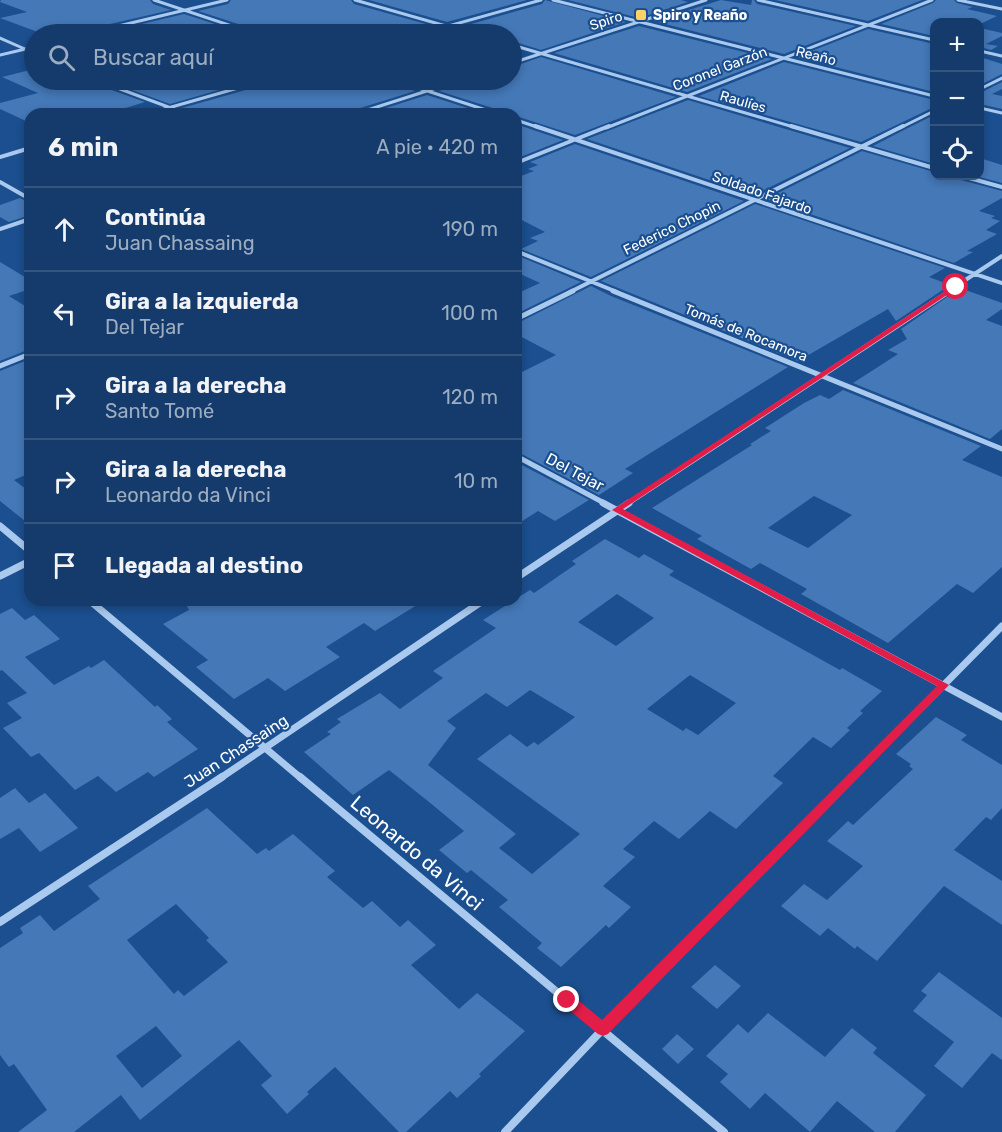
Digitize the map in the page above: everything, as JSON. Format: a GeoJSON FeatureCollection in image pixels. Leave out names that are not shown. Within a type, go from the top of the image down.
{"type":"FeatureCollection","features":[{"type":"Feature","properties":{"kind":"street"},"geometry":{"type":"LineString","coordinates":[[154,0],[226,24]]}},
{"type":"Feature","properties":{"kind":"street"},"geometry":{"type":"LineString","coordinates":[[127,24],[227,0]]}},
{"type":"Feature","properties":{"kind":"street"},"geometry":{"type":"LineString","coordinates":[[355,0],[437,24]]}},
{"type":"Feature","properties":{"kind":"street"},"geometry":{"type":"LineString","coordinates":[[457,24],[541,0]]}},
{"type":"Feature","properties":{"kind":"street","name":"Reaño"},"geometry":{"type":"LineString","coordinates":[[553,0],[930,95]]}},
{"type":"Feature","properties":{"kind":"street","name":"Spiro"},"geometry":{"type":"LineString","coordinates":[[522,59],[706,0]]}},
{"type":"Feature","properties":{"kind":"street"},"geometry":{"type":"LineString","coordinates":[[758,0],[930,39]]}},
{"type":"Feature","properties":{"kind":"street","name":"Coronel Garzón"},"geometry":{"type":"LineString","coordinates":[[522,161],[932,0]]}},
{"type":"Feature","properties":{"kind":"street"},"geometry":{"type":"LineString","coordinates":[[958,0],[1002,9]]}},
{"type":"Feature","properties":{"kind":"street"},"geometry":{"type":"LineString","coordinates":[[0,38],[24,49]]}},
{"type":"Feature","properties":{"kind":"street","name":"Raulíes"},"geometry":{"type":"LineString","coordinates":[[522,48],[930,167]]}},
{"type":"Feature","properties":{"kind":"street"},"geometry":{"type":"LineString","coordinates":[[0,55],[24,49]]}},
{"type":"Feature","properties":{"kind":"street"},"geometry":{"type":"LineString","coordinates":[[984,52],[1002,56]]}},
{"type":"Feature","properties":{"kind":"street"},"geometry":{"type":"LineString","coordinates":[[984,87],[1002,78]]}},
{"type":"Feature","properties":{"kind":"street"},"geometry":{"type":"LineString","coordinates":[[123,90],[170,107]]}},
{"type":"Feature","properties":{"kind":"street"},"geometry":{"type":"LineString","coordinates":[[167,108],[230,90]]}},
{"type":"Feature","properties":{"kind":"street"},"geometry":{"type":"LineString","coordinates":[[425,90],[480,108]]}},
{"type":"Feature","properties":{"kind":"street"},"geometry":{"type":"LineString","coordinates":[[374,108],[431,90]]}},
{"type":"Feature","properties":{"kind":"street"},"geometry":{"type":"LineString","coordinates":[[984,109],[1002,114]]}},
{"type":"Feature","properties":{"kind":"street","name":"Federico Chopin"},"geometry":{"type":"LineString","coordinates":[[522,316],[930,113]]}},
{"type":"Feature","properties":{"kind":"street","name":"Soldado Fajardo"},"geometry":{"type":"LineString","coordinates":[[522,122],[1002,283]]}},
{"type":"Feature","properties":{"kind":"street"},"geometry":{"type":"LineString","coordinates":[[0,157],[24,150]]}},
{"type":"Feature","properties":{"kind":"street"},"geometry":{"type":"LineString","coordinates":[[977,180],[1002,187]]}},
{"type":"Feature","properties":{"kind":"street"},"geometry":{"type":"LineString","coordinates":[[0,182],[24,196]]}},
{"type":"Feature","properties":{"kind":"street"},"geometry":{"type":"LineString","coordinates":[[0,229],[24,221]]}},
{"type":"Feature","properties":{"kind":"street","name":"Tomás de Rocamora"},"geometry":{"type":"LineString","coordinates":[[522,254],[1002,449]]}},
{"type":"Feature","properties":{"kind":"street"},"geometry":{"type":"LineString","coordinates":[[522,574],[1002,256]]}},
{"type":"Feature","properties":{"kind":"street"},"geometry":{"type":"LineString","coordinates":[[0,366],[24,356]]}},
{"type":"Feature","properties":{"kind":"street","name":"Del Tejar"},"geometry":{"type":"LineString","coordinates":[[522,459],[1002,717]]}},
{"type":"Feature","properties":{"kind":"street"},"geometry":{"type":"LineString","coordinates":[[0,526],[24,546]]}},
{"type":"Feature","properties":{"kind":"street"},"geometry":{"type":"LineString","coordinates":[[0,576],[24,564]]}},
{"type":"Feature","properties":{"kind":"street","name":"Leonardo da Vinci"},"geometry":{"type":"LineString","coordinates":[[96,606],[724,1132]]}},
{"type":"Feature","properties":{"kind":"street","name":"Juan Chassaing"},"geometry":{"type":"LineString","coordinates":[[0,922],[266,748],[475,606]]}},
{"type":"Feature","properties":{"kind":"street"},"geometry":{"type":"LineString","coordinates":[[505,1132],[603,1029],[1002,626]]}},
{"type":"Feature","properties":{"kind":"building"},"geometry":{"type":"Polygon","coordinates":[[[1,0],[150,0],[153,4],[171,10],[110,24],[24,24],[24,27],[0,18],[27,12],[0,2],[1,0]]]}},
{"type":"Feature","properties":{"kind":"building"},"geometry":{"type":"Polygon","coordinates":[[[231,0],[351,0],[354,4],[426,24],[238,24],[198,11],[228,4],[231,0]]]}},
{"type":"Feature","properties":{"kind":"building"},"geometry":{"type":"Polygon","coordinates":[[[369,0],[527,0],[447,22],[369,0]]]}},
{"type":"Feature","properties":{"kind":"building"},"geometry":{"type":"Polygon","coordinates":[[[545,0],[626,22],[541,50],[522,44],[522,24],[471,24],[542,4],[545,0]]]}},
{"type":"Feature","properties":{"kind":"building"},"geometry":{"type":"Polygon","coordinates":[[[568,0],[681,0],[688,2],[639,18],[568,0]]]}},
{"type":"Feature","properties":{"kind":"building"},"geometry":{"type":"Polygon","coordinates":[[[721,0],[751,5],[754,0],[757,4],[856,26],[784,54],[653,21],[721,0]]]}},
{"type":"Feature","properties":{"kind":"building"},"geometry":{"type":"Polygon","coordinates":[[[775,0],[922,0],[868,21],[775,0]]]}},
{"type":"Feature","properties":{"kind":"building"},"geometry":{"type":"Polygon","coordinates":[[[936,0],[954,0],[973,7],[967,9],[997,16],[984,22],[984,18],[930,18],[930,35],[881,24],[936,0]]]}},
{"type":"Feature","properties":{"kind":"building"},"geometry":{"type":"Polygon","coordinates":[[[184,14],[215,24],[142,24],[184,14]]]}},
{"type":"Feature","properties":{"kind":"building"},"geometry":{"type":"Polygon","coordinates":[[[639,26],[772,59],[687,92],[554,53],[639,26]]]}},
{"type":"Feature","properties":{"kind":"building"},"geometry":{"type":"Polygon","coordinates":[[[868,29],[930,43],[930,91],[796,57],[868,29]]]}},
{"type":"Feature","properties":{"kind":"building"},"geometry":{"type":"Polygon","coordinates":[[[984,29],[1002,33],[1002,36],[986,44],[998,46],[991,50],[984,48],[984,29]]]}},
{"type":"Feature","properties":{"kind":"building"},"geometry":{"type":"Polygon","coordinates":[[[541,57],[676,97],[575,135],[522,118],[522,108],[493,108],[439,91],[522,90],[522,64],[541,57]]]}},
{"type":"Feature","properties":{"kind":"building"},"geometry":{"type":"Polygon","coordinates":[[[984,58],[1002,64],[1002,74],[984,83],[984,58]]]}},
{"type":"Feature","properties":{"kind":"building"},"geometry":{"type":"Polygon","coordinates":[[[784,62],[930,99],[930,109],[861,142],[699,96],[784,62]]]}},
{"type":"Feature","properties":{"kind":"building"},"geometry":{"type":"Polygon","coordinates":[[[24,72],[24,87],[2,77],[24,72]]]}},
{"type":"Feature","properties":{"kind":"building"},"geometry":{"type":"Polygon","coordinates":[[[1002,82],[1002,89],[992,94],[1002,96],[1002,109],[984,105],[984,91],[1002,82]]]}},
{"type":"Feature","properties":{"kind":"building"},"geometry":{"type":"Polygon","coordinates":[[[31,90],[112,90],[145,102],[126,108],[24,108],[24,120],[0,109],[0,103],[38,93],[31,90]]]}},
{"type":"Feature","properties":{"kind":"building"},"geometry":{"type":"Polygon","coordinates":[[[132,90],[219,90],[170,104],[132,90]]]}},
{"type":"Feature","properties":{"kind":"building"},"geometry":{"type":"Polygon","coordinates":[[[246,90],[415,91],[360,108],[182,108],[246,90]]]}},
{"type":"Feature","properties":{"kind":"building"},"geometry":{"type":"Polygon","coordinates":[[[427,95],[467,108],[386,108],[427,95]]]}},
{"type":"Feature","properties":{"kind":"building"},"geometry":{"type":"Polygon","coordinates":[[[688,100],[850,148],[754,195],[587,139],[688,100]]]}},
{"type":"Feature","properties":{"kind":"building"},"geometry":{"type":"Polygon","coordinates":[[[930,117],[930,163],[873,146],[930,117]]]}},
{"type":"Feature","properties":{"kind":"building"},"geometry":{"type":"Polygon","coordinates":[[[522,126],[563,140],[522,156],[522,126]]]}},
{"type":"Feature","properties":{"kind":"building"},"geometry":{"type":"Polygon","coordinates":[[[575,144],[744,201],[591,277],[522,249],[538,241],[530,238],[545,232],[522,220],[522,176],[534,171],[528,169],[538,165],[530,162],[575,144]]]}},
{"type":"Feature","properties":{"kind":"building"},"geometry":{"type":"Polygon","coordinates":[[[862,151],[930,171],[930,180],[961,180],[1002,191],[1002,198],[979,211],[995,216],[991,218],[1000,221],[986,230],[997,234],[967,251],[973,252],[954,263],[766,199],[862,151]]]}},
{"type":"Feature","properties":{"kind":"building"},"geometry":{"type":"Polygon","coordinates":[[[984,159],[1002,165],[1002,183],[984,178],[984,159]]]}},
{"type":"Feature","properties":{"kind":"building"},"geometry":{"type":"Polygon","coordinates":[[[20,198],[24,200],[24,217],[9,222],[0,217],[0,205],[20,198]]]}},
{"type":"Feature","properties":{"kind":"building"},"geometry":{"type":"Polygon","coordinates":[[[755,204],[945,268],[929,277],[950,285],[896,321],[888,309],[798,361],[601,281],[755,204]]]}},
{"type":"Feature","properties":{"kind":"building"},"geometry":{"type":"Polygon","coordinates":[[[522,257],[581,282],[522,311],[522,291],[540,283],[522,275],[522,257]]]}},
{"type":"Feature","properties":{"kind":"building"},"geometry":{"type":"Polygon","coordinates":[[[0,262],[24,276],[24,291],[9,296],[24,305],[24,351],[0,361],[0,262]]]}},
{"type":"Feature","properties":{"kind":"building"},"geometry":{"type":"Polygon","coordinates":[[[591,286],[788,367],[625,469],[633,473],[599,495],[522,454],[522,372],[556,355],[522,337],[522,321],[591,286]]]}},
{"type":"Feature","properties":{"kind":"building"},"geometry":{"type":"Polygon","coordinates":[[[960,288],[1002,303],[1002,309],[986,320],[1002,326],[1002,429],[990,439],[853,383],[898,354],[888,350],[907,339],[901,329],[960,288]]]}},
{"type":"Feature","properties":{"kind":"building"},"geometry":{"type":"Polygon","coordinates":[[[24,361],[24,476],[14,480],[24,488],[24,520],[0,501],[0,371],[24,361]]]}},
{"type":"Feature","properties":{"kind":"building"},"geometry":{"type":"Polygon","coordinates":[[[843,390],[981,446],[962,460],[1002,477],[1002,567],[973,593],[957,584],[888,643],[801,594],[807,589],[760,563],[751,569],[697,539],[702,536],[652,508],[752,445],[750,444],[771,431],[765,428],[804,403],[820,395],[829,399],[843,390]],[[814,496],[768,528],[808,548],[852,515],[814,496]]]}},
{"type":"Feature","properties":{"kind":"building"},"geometry":{"type":"Polygon","coordinates":[[[522,465],[589,500],[555,521],[538,511],[522,521],[522,465]]]}},
{"type":"Feature","properties":{"kind":"building"},"geometry":{"type":"Polygon","coordinates":[[[605,539],[639,558],[644,554],[674,571],[669,575],[882,691],[860,711],[863,713],[847,728],[850,730],[831,748],[813,737],[773,776],[783,783],[736,829],[710,811],[679,839],[654,821],[623,849],[635,857],[603,886],[631,907],[609,928],[606,925],[561,967],[537,948],[542,943],[499,907],[508,900],[471,870],[467,873],[439,850],[464,831],[389,770],[353,795],[304,752],[331,734],[327,732],[341,722],[337,719],[380,693],[400,709],[443,678],[433,671],[496,628],[483,620],[505,606],[522,606],[522,595],[530,590],[534,593],[576,564],[572,561],[605,539]],[[617,594],[578,622],[616,646],[654,618],[617,594]],[[690,675],[647,709],[683,731],[686,728],[698,735],[736,703],[690,675]],[[530,690],[507,707],[486,693],[447,721],[456,728],[428,765],[516,834],[499,848],[532,874],[580,834],[477,759],[510,734],[527,747],[534,742],[538,745],[575,717],[530,690]]]}},
{"type":"Feature","properties":{"kind":"building"},"geometry":{"type":"Polygon","coordinates":[[[187,606],[415,606],[375,631],[364,623],[326,647],[340,657],[285,691],[268,678],[234,699],[196,667],[208,660],[163,624],[189,610],[187,606]]]}},
{"type":"Feature","properties":{"kind":"building"},"geometry":{"type":"Polygon","coordinates":[[[12,608],[25,620],[34,615],[60,639],[25,657],[54,685],[104,660],[155,707],[157,705],[172,719],[167,722],[198,749],[154,777],[148,772],[116,792],[98,776],[75,790],[39,753],[31,757],[3,728],[22,718],[7,703],[27,693],[2,670],[0,671],[0,614],[12,608]]]}},
{"type":"Feature","properties":{"kind":"building"},"geometry":{"type":"Polygon","coordinates":[[[936,717],[967,735],[961,740],[1002,765],[1002,808],[991,820],[986,817],[954,850],[1002,881],[1002,925],[944,886],[877,961],[857,946],[855,949],[828,928],[820,936],[781,906],[804,884],[827,900],[863,866],[827,841],[848,821],[853,825],[913,769],[909,766],[911,764],[896,754],[936,717]]]}},
{"type":"Feature","properties":{"kind":"building"},"geometry":{"type":"Polygon","coordinates":[[[15,788],[29,803],[45,793],[78,828],[40,852],[19,828],[0,839],[0,798],[15,788]]]}},
{"type":"Feature","properties":{"kind":"building"},"geometry":{"type":"Polygon","coordinates":[[[207,808],[257,854],[266,848],[269,851],[293,834],[335,871],[327,877],[363,908],[372,901],[400,927],[408,920],[436,945],[411,965],[459,1009],[477,993],[525,1031],[457,1098],[450,1091],[406,1132],[399,1132],[335,1067],[287,1114],[261,1085],[272,1076],[239,1040],[140,1120],[121,1095],[74,1132],[18,1132],[47,1110],[14,1064],[9,1067],[0,1055],[0,948],[23,933],[20,928],[40,915],[54,931],[100,899],[88,886],[207,808]],[[176,904],[127,940],[174,994],[178,990],[184,996],[228,962],[206,940],[209,938],[176,904]],[[156,1026],[116,1056],[142,1088],[182,1056],[156,1026]]]}},
{"type":"Feature","properties":{"kind":"building"},"geometry":{"type":"Polygon","coordinates":[[[715,965],[741,986],[717,1009],[691,987],[715,965]]]}},
{"type":"Feature","properties":{"kind":"building"},"geometry":{"type":"Polygon","coordinates":[[[939,972],[1002,1018],[1002,1060],[992,1053],[962,1088],[934,1066],[954,1042],[913,1011],[927,995],[921,991],[939,972]]]}},
{"type":"Feature","properties":{"kind":"building"},"geometry":{"type":"Polygon","coordinates":[[[768,1013],[825,1057],[852,1028],[877,1048],[873,1053],[926,1095],[895,1132],[875,1132],[837,1101],[810,1132],[765,1093],[750,1109],[720,1082],[728,1074],[706,1056],[738,1024],[748,1033],[768,1013]]]}},
{"type":"Feature","properties":{"kind":"building"},"geometry":{"type":"Polygon","coordinates":[[[677,1034],[694,1049],[678,1064],[662,1049],[677,1034]]]}},
{"type":"Feature","properties":{"kind":"place","name":"Spiro y Reaño"},"geometry":{"type":"Point","coordinates":[641,15]}},
{"type":"Feature","properties":{"kind":"route"},"geometry":{"type":"LineString","coordinates":[[567,1000],[603,1029],[944,685],[617,510],[956,287]]}}]}
